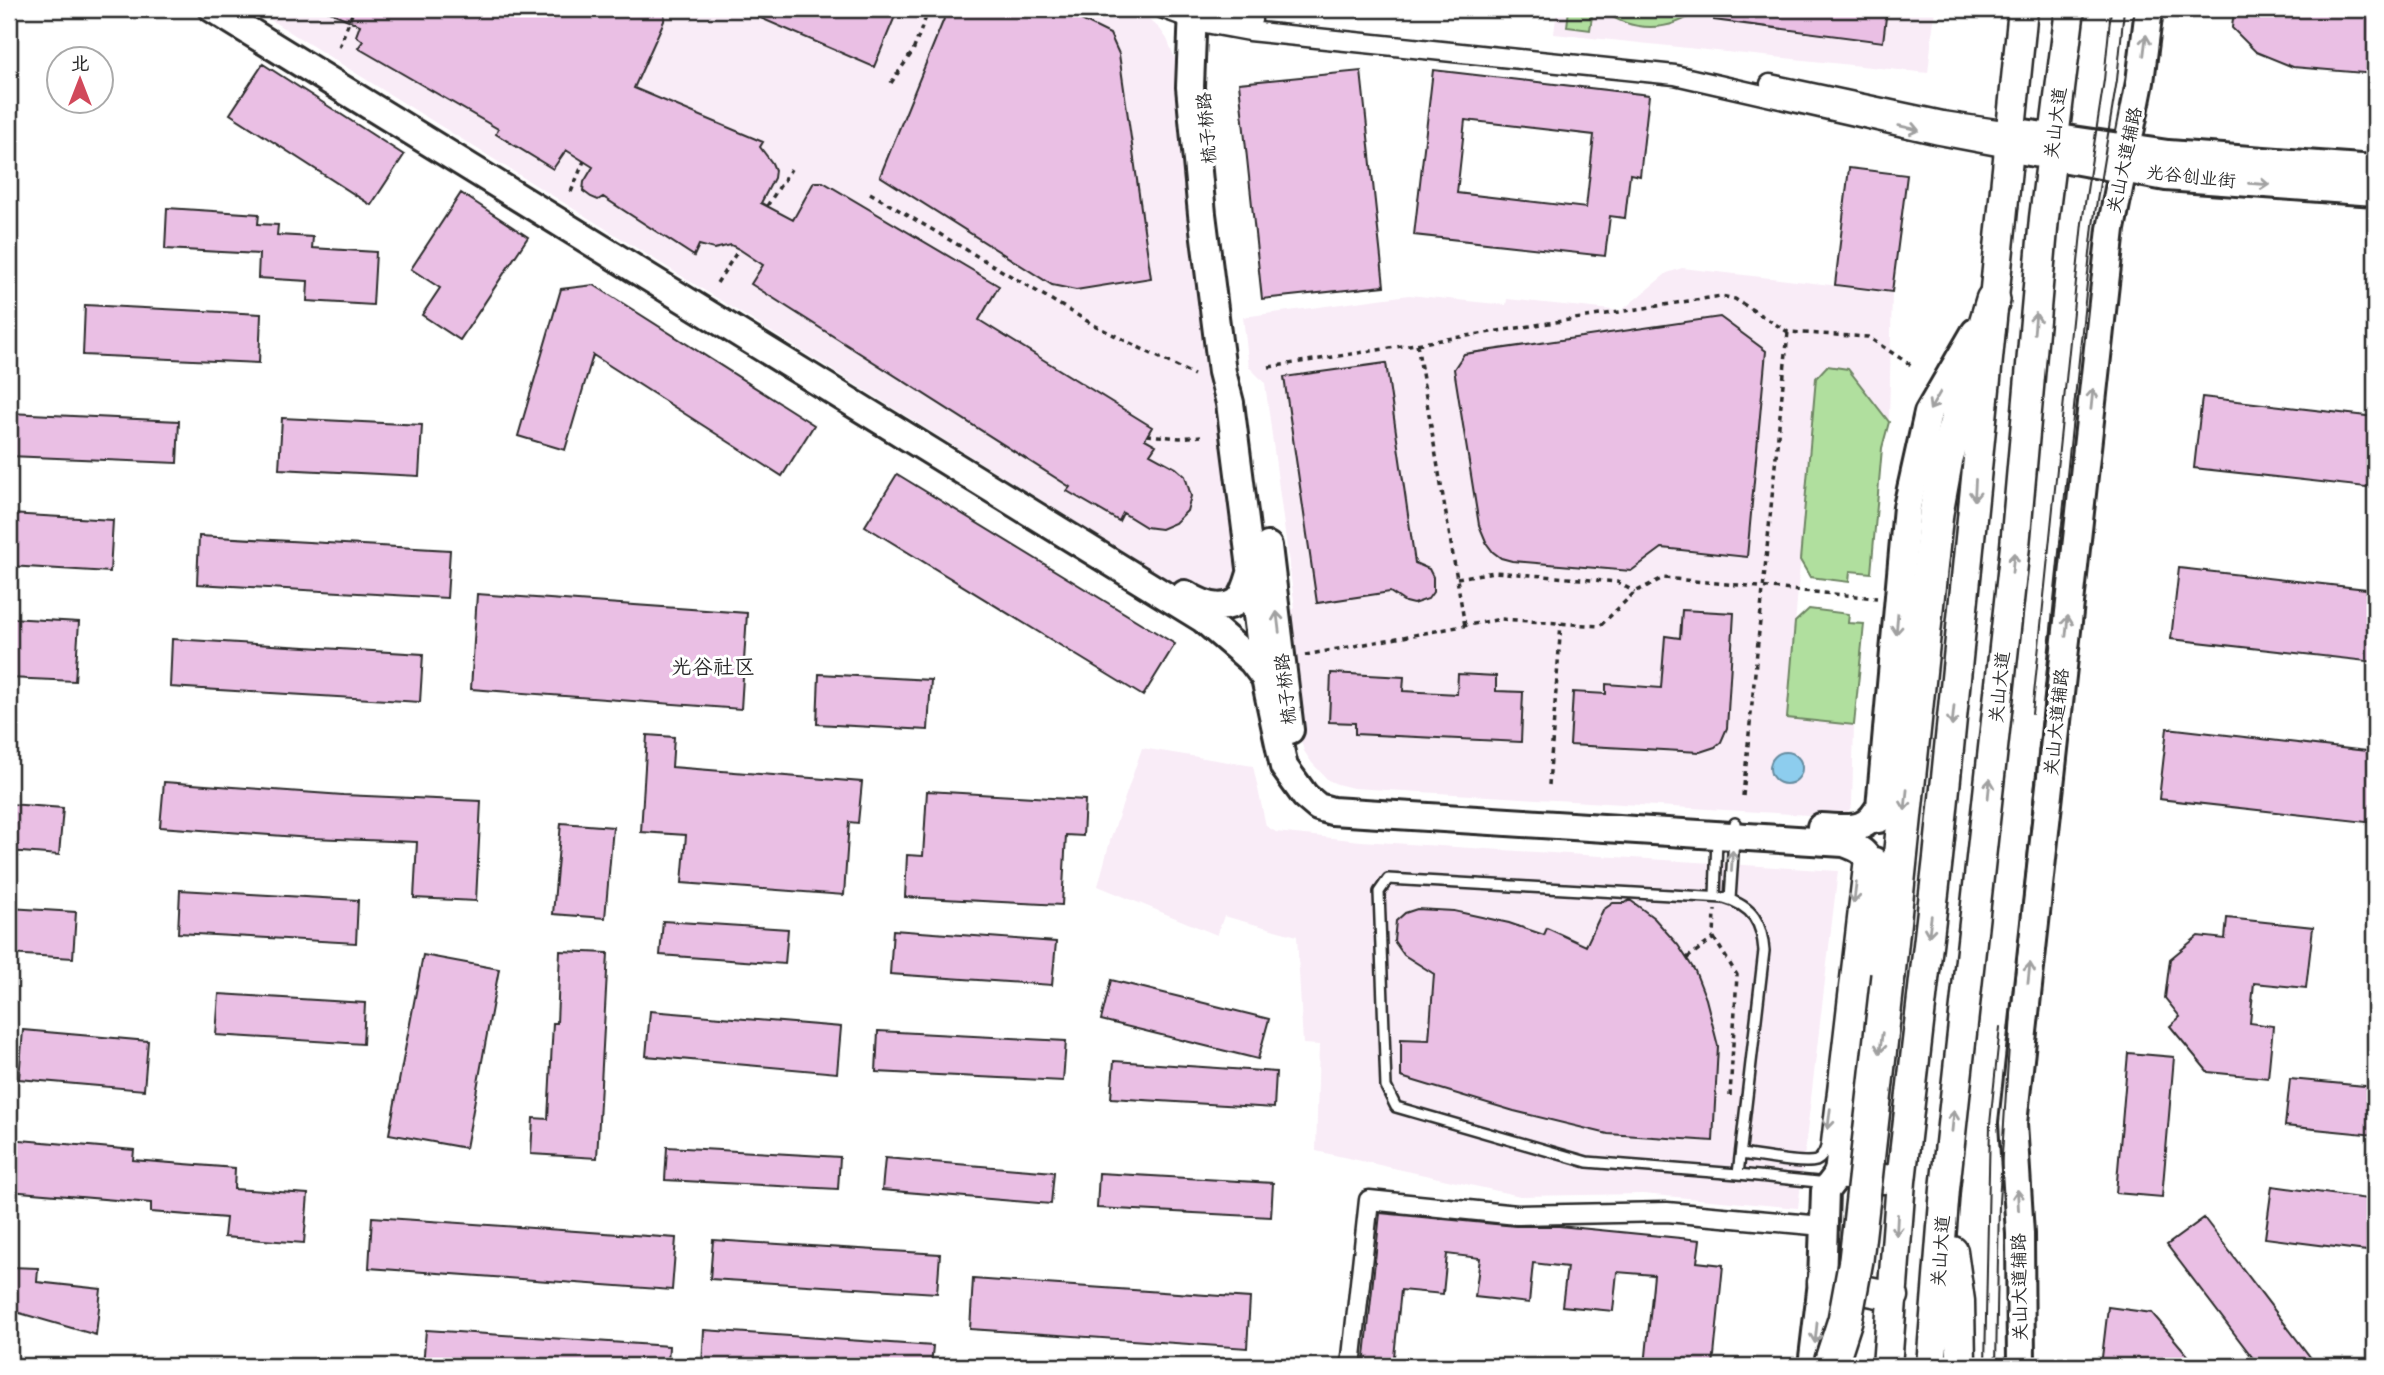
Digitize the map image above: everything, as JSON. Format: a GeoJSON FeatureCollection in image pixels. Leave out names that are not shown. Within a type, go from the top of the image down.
{"type":"FeatureCollection","features":[{"type":"Feature","properties":{"kind":"highway"},"geometry":{"type":"LineString","coordinates":[[1830,1366],[1845,1320],[1856,1260],[1936,513],[1945,458],[1993,300]]}},
{"type":"Feature","properties":{"kind":"main road"},"geometry":{"type":"LineString","coordinates":[[1887,1366],[1901,1181],[1941,832],[2024,9]]}},
{"type":"Feature","properties":{"kind":"main road","name":"关山大道"},"geometry":{"type":"LineString","coordinates":[[1931,1366],[1945,1189],[2015,546],[2042,246],[2070,9]]}},
{"type":"Feature","properties":{"kind":"main road"},"geometry":{"type":"LineString","coordinates":[[1832,1183],[1901,1181]]}},
{"type":"Feature","properties":{"kind":"main road"},"geometry":{"type":"LineString","coordinates":[[1945,1189],[1960,1301],[1961,1366]]}},
{"type":"Feature","properties":{"kind":"main road"},"geometry":{"type":"LineString","coordinates":[[1822,1282],[1894,1297]]}},
{"type":"Feature","properties":{"kind":"main road"},"geometry":{"type":"LineString","coordinates":[[1877,1366],[1894,1297]]}},
{"type":"Feature","properties":{"kind":"street"},"geometry":{"type":"LineString","coordinates":[[213,9],[1203,619],[1252,661],[1265,678]]}},
{"type":"Feature","properties":{"kind":"street"},"geometry":{"type":"LineString","coordinates":[[239,9],[1199,603],[1217,607],[1237,601],[1246,587],[1252,568]]}},
{"type":"Feature","properties":{"kind":"street"},"geometry":{"type":"LineString","coordinates":[[1164,9],[1287,25],[1673,64],[1943,121],[2009,139]]}},
{"type":"Feature","properties":{"kind":"street","name":"关山大道辅路"},"geometry":{"type":"LineString","coordinates":[[2021,1366],[2020,1234],[2014,1123],[2111,229],[2140,82],[2149,9]]}},
{"type":"Feature","properties":{"kind":"street","name":"梳子桥路"},"geometry":{"type":"LineString","coordinates":[[1198,13],[1190,87],[1202,214],[1222,372],[1230,404],[1265,678],[1284,767],[1294,784],[1318,807],[1332,811],[1726,829]]}},
{"type":"Feature","properties":{"kind":"street","name":"梳子桥路"},"geometry":{"type":"LineString","coordinates":[[1198,13],[1215,214],[1237,370],[1247,400],[1285,678],[1291,743],[1300,769],[1321,791],[1349,800],[1726,829]]}},
{"type":"Feature","properties":{"kind":"street","name":"光谷创业街"},"geometry":{"type":"LineString","coordinates":[[2009,139],[2125,159],[2166,177],[2375,192]]}},
{"type":"Feature","properties":{"kind":"street","name":"光谷创业街"},"geometry":{"type":"LineString","coordinates":[[2125,159],[2168,154],[2375,169]]}},
{"type":"Feature","properties":{"kind":"street"},"geometry":{"type":"LineString","coordinates":[[1812,1366],[1822,1282],[1824,1226],[1832,1183],[1881,804],[1907,507],[1928,413],[1993,300]]}},
{"type":"Feature","properties":{"kind":"street"},"geometry":{"type":"LineString","coordinates":[[1726,829],[1844,843],[1863,837],[1881,804]]}},
{"type":"Feature","properties":{"kind":"street"},"geometry":{"type":"LineString","coordinates":[[1863,837],[1872,878]]}},
{"type":"Feature","properties":{"kind":"street"},"geometry":{"type":"LineString","coordinates":[[1352,1366],[1369,1200],[1517,1215],[1667,1212],[1824,1226]]}},
{"type":"Feature","properties":{"kind":"lane"},"geometry":{"type":"LineString","coordinates":[[1715,897],[1726,829]]}},
{"type":"Feature","properties":{"kind":"lane"},"geometry":{"type":"LineString","coordinates":[[1726,829],[1730,899]]}},
{"type":"Feature","properties":{"kind":"lane"},"geometry":{"type":"LineString","coordinates":[[1741,1154],[1816,1161],[1826,1147],[1863,837]]}},
{"type":"Feature","properties":{"kind":"lane"},"geometry":{"type":"LineString","coordinates":[[1738,1174],[1765,951],[1763,936],[1750,910],[1739,902],[1715,897],[1388,879],[1379,892],[1386,1087],[1396,1107],[1574,1160],[1832,1183]]}},
{"type":"Feature","properties":{"kind":"path"},"geometry":{"type":"LineString","coordinates":[[339,47],[354,9]]}},
{"type":"Feature","properties":{"kind":"path"},"geometry":{"type":"LineString","coordinates":[[891,83],[913,51],[929,9]]}},
{"type":"Feature","properties":{"kind":"path"},"geometry":{"type":"LineString","coordinates":[[571,192],[584,161]]}},
{"type":"Feature","properties":{"kind":"path"},"geometry":{"type":"LineString","coordinates":[[767,206],[791,169]]}},
{"type":"Feature","properties":{"kind":"path"},"geometry":{"type":"LineString","coordinates":[[870,193],[1094,325],[1194,375]]}},
{"type":"Feature","properties":{"kind":"path"},"geometry":{"type":"LineString","coordinates":[[718,283],[739,249]]}},
{"type":"Feature","properties":{"kind":"path"},"geometry":{"type":"LineString","coordinates":[[1269,367],[1721,296],[1734,299],[1788,332],[1868,337],[1914,368]]}},
{"type":"Feature","properties":{"kind":"path"},"geometry":{"type":"LineString","coordinates":[[1743,796],[1788,332]]}},
{"type":"Feature","properties":{"kind":"path"},"geometry":{"type":"LineString","coordinates":[[1417,344],[1465,626]]}},
{"type":"Feature","properties":{"kind":"path"},"geometry":{"type":"LineString","coordinates":[[1147,435],[1180,438],[1201,436]]}},
{"type":"Feature","properties":{"kind":"path"},"geometry":{"type":"LineString","coordinates":[[1457,578],[1493,572],[1507,573],[1617,582],[1635,592]]}},
{"type":"Feature","properties":{"kind":"path"},"geometry":{"type":"LineString","coordinates":[[1305,655],[1501,619],[1600,626],[1635,592],[1663,578],[1878,598]]}},
{"type":"Feature","properties":{"kind":"path"},"geometry":{"type":"LineString","coordinates":[[1549,785],[1561,623]]}},
{"type":"Feature","properties":{"kind":"path"},"geometry":{"type":"LineString","coordinates":[[1715,897],[1714,938],[1737,975],[1729,1106]]}},
{"type":"Feature","properties":{"kind":"path"},"geometry":{"type":"LineString","coordinates":[[1687,958],[1714,938]]}},
{"type":"Feature","properties":{"kind":"shaded area"},"geometry":{"type":"Polygon","coordinates":[[[253,9],[1138,9],[1160,29],[1176,61],[1198,264],[1240,584],[1224,596],[1198,598],[253,9]]]}},
{"type":"Feature","properties":{"kind":"shaded area"},"geometry":{"type":"Polygon","coordinates":[[[1557,9],[1935,9],[1928,73],[1554,34],[1557,9]]]}},
{"type":"Feature","properties":{"kind":"shaded area"},"geometry":{"type":"Polygon","coordinates":[[[1682,268],[1892,292],[1889,422],[1848,369],[1827,366],[1816,378],[1787,718],[1854,725],[1852,806],[1844,817],[1353,788],[1328,780],[1304,751],[1300,737],[1283,616],[1295,608],[1265,383],[1249,367],[1243,317],[1409,295],[1506,305],[1507,299],[1621,311],[1667,273],[1682,268]]]}},
{"type":"Feature","properties":{"kind":"shaded area"},"geometry":{"type":"Polygon","coordinates":[[[1142,748],[1253,766],[1266,826],[1276,832],[1361,841],[1838,871],[1798,1208],[1643,1194],[1520,1196],[1316,1151],[1319,1045],[1303,1044],[1297,936],[1224,916],[1217,935],[1098,886],[1110,841],[1142,748]]]}},
{"type":"Feature","properties":{"kind":"green space"},"geometry":{"type":"Polygon","coordinates":[[[1569,9],[1593,9],[1590,30],[1567,27],[1569,9]]]}},
{"type":"Feature","properties":{"kind":"green space"},"geometry":{"type":"Polygon","coordinates":[[[1601,9],[1700,9],[1676,22],[1651,27],[1625,22],[1601,9]]]}},
{"type":"Feature","properties":{"kind":"green space"},"geometry":{"type":"Polygon","coordinates":[[[1827,366],[1848,369],[1889,422],[1882,448],[1871,573],[1850,571],[1849,582],[1810,577],[1800,560],[1816,378],[1827,366]]]}},
{"type":"Feature","properties":{"kind":"green space"},"geometry":{"type":"Polygon","coordinates":[[[1809,609],[1849,614],[1848,623],[1864,624],[1854,725],[1787,718],[1795,622],[1809,609]]]}},
{"type":"Feature","properties":{"kind":"water"},"geometry":{"type":"Polygon","coordinates":[[[1786,752],[1797,757],[1802,768],[1797,779],[1786,784],[1775,779],[1770,768],[1775,757],[1786,752]]]}},
{"type":"Feature","properties":{"kind":"building"},"geometry":{"type":"Polygon","coordinates":[[[323,9],[665,9],[664,21],[634,88],[763,142],[760,147],[775,170],[774,178],[761,203],[793,220],[814,182],[823,182],[999,286],[979,320],[1152,427],[1145,439],[1156,445],[1150,454],[1185,476],[1191,496],[1187,511],[1175,523],[1161,529],[1146,527],[1123,513],[1119,521],[1067,491],[1070,487],[751,284],[763,265],[739,249],[731,245],[714,249],[699,245],[694,256],[603,197],[598,200],[591,197],[583,191],[584,182],[593,167],[566,150],[553,169],[496,134],[498,129],[358,48],[363,41],[356,36],[360,25],[323,9]]]}},
{"type":"Feature","properties":{"kind":"building"},"geometry":{"type":"Polygon","coordinates":[[[740,9],[898,9],[874,67],[740,9]]]}},
{"type":"Feature","properties":{"kind":"building"},"geometry":{"type":"Polygon","coordinates":[[[948,9],[1059,9],[1110,34],[1119,54],[1151,278],[1076,290],[1052,285],[880,176],[948,9]]]}},
{"type":"Feature","properties":{"kind":"building"},"geometry":{"type":"Polygon","coordinates":[[[1714,9],[1887,9],[1883,42],[1714,20],[1714,9]]]}},
{"type":"Feature","properties":{"kind":"building"},"geometry":{"type":"Polygon","coordinates":[[[2234,9],[2375,9],[2375,74],[2293,67],[2256,52],[2232,28],[2234,9]]]}},
{"type":"Feature","properties":{"kind":"building"},"geometry":{"type":"Polygon","coordinates":[[[263,64],[404,155],[371,205],[230,114],[263,64]]]}},
{"type":"Feature","properties":{"kind":"building"},"geometry":{"type":"Polygon","coordinates":[[[1433,70],[1649,95],[1640,176],[1630,174],[1625,218],[1610,216],[1605,256],[1414,235],[1433,70]],[[1465,120],[1457,193],[1586,208],[1594,135],[1465,120]]]}},
{"type":"Feature","properties":{"kind":"building"},"geometry":{"type":"Polygon","coordinates":[[[1361,71],[1384,286],[1262,299],[1239,83],[1361,71]]]}},
{"type":"Feature","properties":{"kind":"building"},"geometry":{"type":"Polygon","coordinates":[[[1849,168],[1907,175],[1892,292],[1835,285],[1849,168]]]}},
{"type":"Feature","properties":{"kind":"building"},"geometry":{"type":"Polygon","coordinates":[[[461,193],[528,237],[460,340],[422,315],[440,288],[411,269],[461,193]]]}},
{"type":"Feature","properties":{"kind":"building"},"geometry":{"type":"Polygon","coordinates":[[[167,208],[259,214],[258,224],[278,225],[277,235],[313,237],[312,248],[376,252],[373,305],[307,301],[308,281],[258,278],[259,254],[165,249],[167,208]]]}},
{"type":"Feature","properties":{"kind":"building"},"geometry":{"type":"Polygon","coordinates":[[[594,285],[814,425],[782,476],[593,355],[565,450],[518,436],[561,289],[594,285]]]}},
{"type":"Feature","properties":{"kind":"building"},"geometry":{"type":"Polygon","coordinates":[[[85,305],[261,314],[259,363],[83,355],[85,305]]]}},
{"type":"Feature","properties":{"kind":"building"},"geometry":{"type":"Polygon","coordinates":[[[1720,317],[1766,351],[1747,557],[1662,548],[1631,571],[1512,561],[1493,552],[1479,525],[1454,369],[1464,354],[1720,317]]]}},
{"type":"Feature","properties":{"kind":"building"},"geometry":{"type":"Polygon","coordinates":[[[1386,363],[1415,563],[1429,569],[1433,577],[1433,592],[1428,599],[1413,604],[1390,592],[1317,603],[1284,377],[1386,363]]]}},
{"type":"Feature","properties":{"kind":"building"},"geometry":{"type":"Polygon","coordinates":[[[2202,397],[2375,417],[2375,488],[2194,468],[2202,397]]]}},
{"type":"Feature","properties":{"kind":"building"},"geometry":{"type":"Polygon","coordinates":[[[9,413],[179,421],[177,463],[9,456],[9,413]]]}},
{"type":"Feature","properties":{"kind":"building"},"geometry":{"type":"Polygon","coordinates":[[[282,418],[422,425],[419,476],[279,469],[282,418]]]}},
{"type":"Feature","properties":{"kind":"building"},"geometry":{"type":"Polygon","coordinates":[[[897,474],[1175,644],[1143,696],[865,526],[897,474]]]}},
{"type":"Feature","properties":{"kind":"building"},"geometry":{"type":"Polygon","coordinates":[[[9,514],[113,520],[110,572],[9,566],[9,514]]]}},
{"type":"Feature","properties":{"kind":"building"},"geometry":{"type":"Polygon","coordinates":[[[199,536],[450,550],[447,598],[197,584],[199,536]]]}},
{"type":"Feature","properties":{"kind":"building"},"geometry":{"type":"Polygon","coordinates":[[[2179,568],[2375,590],[2375,662],[2171,639],[2179,568]]]}},
{"type":"Feature","properties":{"kind":"building"},"geometry":{"type":"Polygon","coordinates":[[[477,594],[747,613],[741,709],[471,689],[477,594]]]}},
{"type":"Feature","properties":{"kind":"building"},"geometry":{"type":"Polygon","coordinates":[[[1682,610],[1734,613],[1727,728],[1721,742],[1700,752],[1570,745],[1573,692],[1606,694],[1606,684],[1661,688],[1665,636],[1680,638],[1682,610]]]}},
{"type":"Feature","properties":{"kind":"building"},"geometry":{"type":"Polygon","coordinates":[[[9,618],[79,622],[75,681],[9,678],[9,618]]]}},
{"type":"Feature","properties":{"kind":"building"},"geometry":{"type":"Polygon","coordinates":[[[172,639],[423,654],[420,702],[170,687],[172,639]]]}},
{"type":"Feature","properties":{"kind":"building"},"geometry":{"type":"Polygon","coordinates":[[[1331,673],[1404,677],[1403,691],[1457,694],[1458,674],[1496,676],[1496,691],[1523,692],[1521,742],[1355,734],[1355,723],[1329,722],[1331,673]]]}},
{"type":"Feature","properties":{"kind":"building"},"geometry":{"type":"Polygon","coordinates":[[[819,674],[931,680],[928,730],[817,724],[819,674]]]}},
{"type":"Feature","properties":{"kind":"building"},"geometry":{"type":"Polygon","coordinates":[[[2167,728],[2375,752],[2375,823],[2159,799],[2167,728]]]}},
{"type":"Feature","properties":{"kind":"building"},"geometry":{"type":"Polygon","coordinates":[[[647,735],[674,737],[672,767],[862,782],[858,823],[849,822],[844,895],[682,883],[686,835],[641,832],[647,735]]]}},
{"type":"Feature","properties":{"kind":"building"},"geometry":{"type":"Polygon","coordinates":[[[164,782],[343,795],[481,801],[476,901],[414,898],[417,842],[311,838],[160,827],[164,782]]]}},
{"type":"Feature","properties":{"kind":"building"},"geometry":{"type":"Polygon","coordinates":[[[927,791],[1085,800],[1083,836],[1066,835],[1062,905],[905,897],[907,855],[923,856],[927,791]]]}},
{"type":"Feature","properties":{"kind":"building"},"geometry":{"type":"Polygon","coordinates":[[[9,804],[63,808],[59,855],[9,851],[9,804]]]}},
{"type":"Feature","properties":{"kind":"building"},"geometry":{"type":"Polygon","coordinates":[[[561,823],[613,827],[605,918],[553,914],[561,823]]]}},
{"type":"Feature","properties":{"kind":"building"},"geometry":{"type":"Polygon","coordinates":[[[180,890],[358,900],[356,943],[178,933],[180,890]]]}},
{"type":"Feature","properties":{"kind":"building"},"geometry":{"type":"Polygon","coordinates":[[[1630,900],[1654,918],[1678,945],[1695,971],[1706,999],[1718,1046],[1713,1141],[1608,1134],[1514,1111],[1401,1077],[1401,1039],[1429,1040],[1434,974],[1404,955],[1394,941],[1396,921],[1405,913],[1417,909],[1454,911],[1509,923],[1544,935],[1547,928],[1586,946],[1603,910],[1613,903],[1630,900]]]}},
{"type":"Feature","properties":{"kind":"building"},"geometry":{"type":"Polygon","coordinates":[[[9,908],[76,912],[73,958],[9,954],[9,908]]]}},
{"type":"Feature","properties":{"kind":"building"},"geometry":{"type":"Polygon","coordinates":[[[2227,918],[2313,927],[2306,988],[2254,983],[2250,1023],[2273,1026],[2268,1078],[2208,1072],[2170,1026],[2180,1017],[2165,998],[2170,959],[2198,936],[2225,939],[2227,918]]]}},
{"type":"Feature","properties":{"kind":"building"},"geometry":{"type":"Polygon","coordinates":[[[663,921],[788,929],[785,964],[660,955],[663,921]]]}},
{"type":"Feature","properties":{"kind":"building"},"geometry":{"type":"Polygon","coordinates":[[[893,930],[1056,942],[1052,985],[890,974],[893,930]]]}},
{"type":"Feature","properties":{"kind":"building"},"geometry":{"type":"Polygon","coordinates":[[[560,951],[608,953],[597,1158],[531,1154],[533,1118],[548,1119],[553,1023],[557,1023],[560,951]]]}},
{"type":"Feature","properties":{"kind":"building"},"geometry":{"type":"Polygon","coordinates":[[[423,955],[499,969],[466,1148],[389,1134],[423,955]]]}},
{"type":"Feature","properties":{"kind":"building"},"geometry":{"type":"Polygon","coordinates":[[[1111,980],[1269,1019],[1258,1059],[1101,1020],[1111,980]]]}},
{"type":"Feature","properties":{"kind":"building"},"geometry":{"type":"Polygon","coordinates":[[[219,994],[365,1003],[363,1044],[216,1035],[219,994]]]}},
{"type":"Feature","properties":{"kind":"building"},"geometry":{"type":"Polygon","coordinates":[[[650,1011],[841,1027],[837,1073],[646,1056],[650,1011]]]}},
{"type":"Feature","properties":{"kind":"building"},"geometry":{"type":"Polygon","coordinates":[[[23,1030],[148,1041],[144,1090],[19,1079],[23,1030]]]}},
{"type":"Feature","properties":{"kind":"building"},"geometry":{"type":"Polygon","coordinates":[[[878,1031],[1066,1041],[1063,1081],[876,1072],[878,1031]]]}},
{"type":"Feature","properties":{"kind":"building"},"geometry":{"type":"Polygon","coordinates":[[[2128,1053],[2174,1057],[2162,1197],[2116,1193],[2128,1053]]]}},
{"type":"Feature","properties":{"kind":"building"},"geometry":{"type":"Polygon","coordinates":[[[1114,1061],[1276,1072],[1274,1108],[1111,1098],[1114,1061]]]}},
{"type":"Feature","properties":{"kind":"building"},"geometry":{"type":"Polygon","coordinates":[[[2290,1079],[2375,1087],[2375,1135],[2285,1126],[2290,1079]]]}},
{"type":"Feature","properties":{"kind":"building"},"geometry":{"type":"Polygon","coordinates":[[[9,1139],[134,1150],[133,1160],[235,1168],[234,1189],[308,1194],[304,1243],[224,1237],[226,1218],[151,1212],[151,1203],[9,1191],[9,1139]]]}},
{"type":"Feature","properties":{"kind":"building"},"geometry":{"type":"Polygon","coordinates":[[[667,1147],[840,1157],[838,1189],[665,1180],[667,1147]]]}},
{"type":"Feature","properties":{"kind":"building"},"geometry":{"type":"Polygon","coordinates":[[[885,1158],[1054,1172],[1051,1204],[882,1190],[885,1158]]]}},
{"type":"Feature","properties":{"kind":"building"},"geometry":{"type":"Polygon","coordinates":[[[1099,1173],[1273,1183],[1271,1217],[1097,1208],[1099,1173]]]}},
{"type":"Feature","properties":{"kind":"building"},"geometry":{"type":"Polygon","coordinates":[[[2272,1186],[2375,1200],[2375,1252],[2265,1238],[2272,1186]]]}},
{"type":"Feature","properties":{"kind":"building"},"geometry":{"type":"Polygon","coordinates":[[[1380,1213],[1700,1240],[1697,1262],[1723,1265],[1713,1366],[1645,1366],[1654,1275],[1617,1272],[1613,1311],[1562,1306],[1567,1267],[1533,1263],[1529,1303],[1475,1297],[1480,1258],[1447,1254],[1443,1294],[1401,1290],[1393,1366],[1364,1366],[1380,1213]]]}},
{"type":"Feature","properties":{"kind":"building"},"geometry":{"type":"Polygon","coordinates":[[[372,1217],[676,1238],[672,1290],[369,1268],[372,1217]]]}},
{"type":"Feature","properties":{"kind":"building"},"geometry":{"type":"Polygon","coordinates":[[[2204,1218],[2317,1366],[2259,1366],[2167,1245],[2204,1218]]]}},
{"type":"Feature","properties":{"kind":"building"},"geometry":{"type":"Polygon","coordinates":[[[713,1240],[940,1254],[937,1293],[710,1279],[713,1240]]]}},
{"type":"Feature","properties":{"kind":"building"},"geometry":{"type":"Polygon","coordinates":[[[9,1267],[38,1268],[37,1282],[101,1289],[96,1335],[9,1310],[9,1267]]]}},
{"type":"Feature","properties":{"kind":"building"},"geometry":{"type":"Polygon","coordinates":[[[973,1279],[1250,1298],[1247,1348],[970,1329],[973,1279]]]}},
{"type":"Feature","properties":{"kind":"building"},"geometry":{"type":"Polygon","coordinates":[[[2108,1307],[2152,1313],[2197,1366],[2101,1366],[2108,1307]]]}},
{"type":"Feature","properties":{"kind":"building"},"geometry":{"type":"Polygon","coordinates":[[[426,1330],[669,1346],[668,1366],[423,1366],[426,1330]]]}},
{"type":"Feature","properties":{"kind":"building"},"geometry":{"type":"Polygon","coordinates":[[[704,1330],[933,1346],[931,1366],[702,1366],[704,1330]]]}},
{"type":"Feature","properties":{"kind":"tram line"},"geometry":{"type":"LineString","coordinates":[[2032,714],[2082,223],[2104,80],[2111,9]]}},
{"type":"Feature","properties":{"kind":"tram line"},"geometry":{"type":"LineString","coordinates":[[1996,1366],[1999,1202],[2011,1014],[2093,225],[2117,80],[2124,9]]}},
{"type":"Feature","properties":{"kind":"tram line"},"geometry":{"type":"LineString","coordinates":[[1985,1366],[1990,1124],[2000,1027]]}},
{"type":"Feature","properties":{"kind":"district","name":"光谷社区"},"geometry":{"type":"Point","coordinates":[713,667]}}]}
